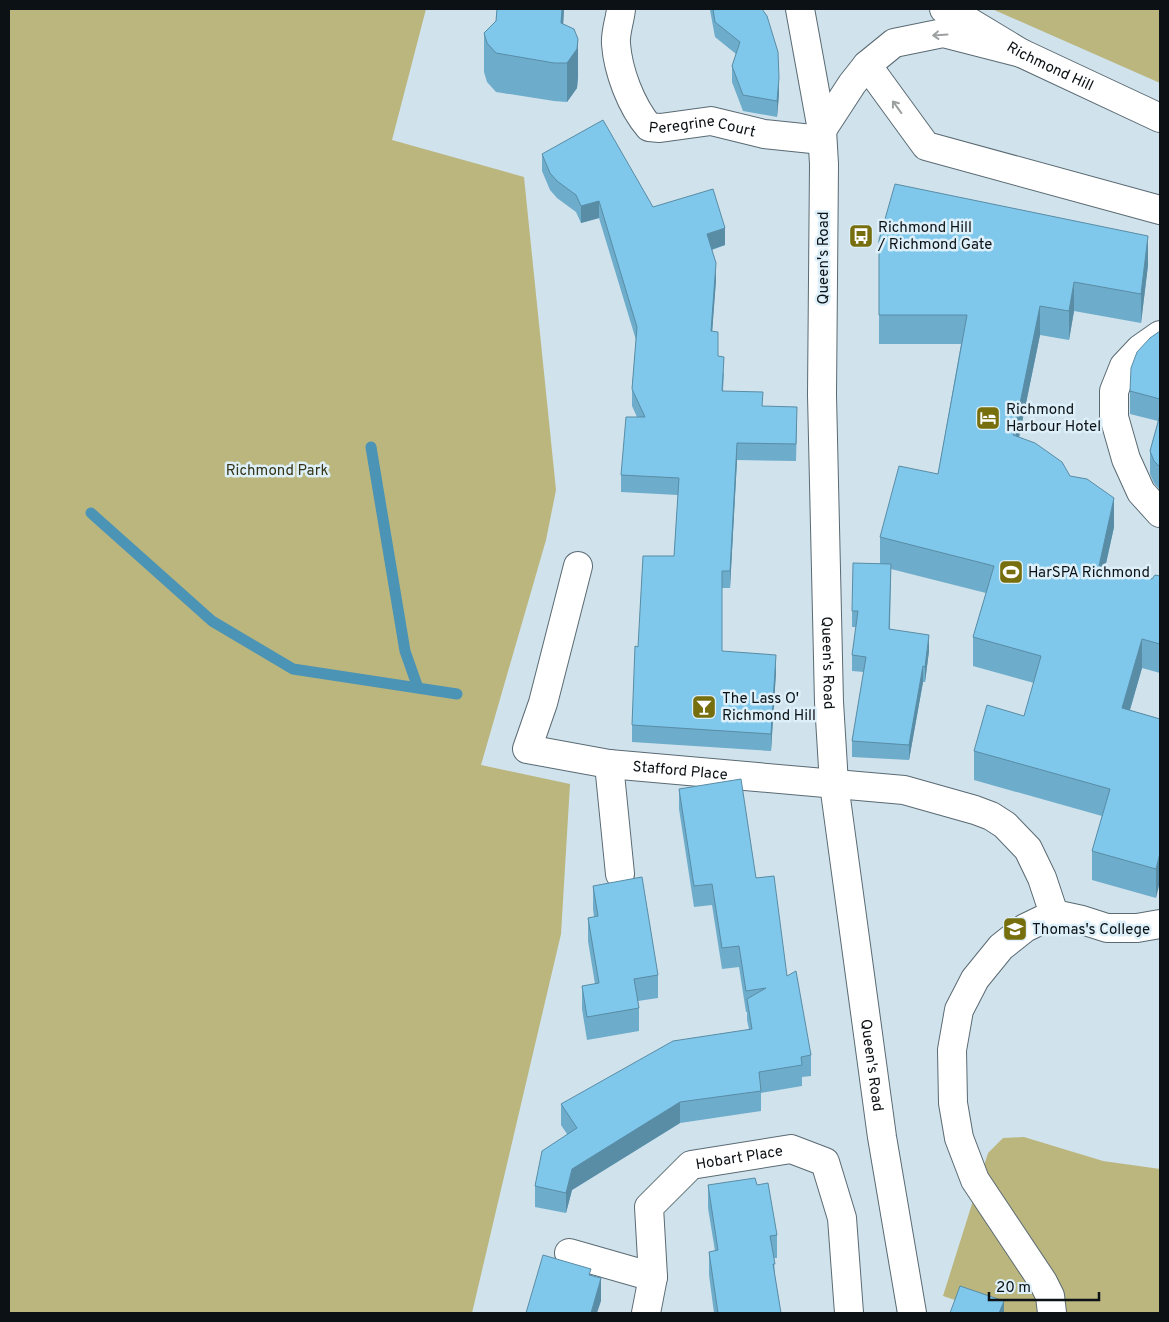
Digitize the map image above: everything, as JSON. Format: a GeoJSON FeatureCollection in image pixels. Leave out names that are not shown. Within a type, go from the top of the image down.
{"type":"FeatureCollection","features":[{"type":"Feature","properties":{"kind":"main road","name":"Peregrine Court"},"geometry":{"type":"LineString","coordinates":[[621,9],[616,43],[625,86],[642,119],[649,127],[660,128],[711,121],[764,134],[822,135]]}},
{"type":"Feature","properties":{"kind":"main road","name":"Queen's Road"},"geometry":{"type":"LineString","coordinates":[[800,9],[822,135],[824,164],[822,405],[829,702],[834,784],[882,1137],[912,1313]]}},
{"type":"Feature","properties":{"kind":"main road","name":"Richmond Hill"},"geometry":{"type":"LineString","coordinates":[[944,9],[953,12],[1021,53],[1160,118]]}},
{"type":"Feature","properties":{"kind":"main road"},"geometry":{"type":"LineString","coordinates":[[822,135],[852,84],[868,65],[894,43],[943,32],[1021,53]]}},
{"type":"Feature","properties":{"kind":"main road"},"geometry":{"type":"LineString","coordinates":[[868,65],[926,146],[1160,210]]}},
{"type":"Feature","properties":{"kind":"main road"},"geometry":{"type":"LineString","coordinates":[[1160,335],[1140,349],[1124,366],[1114,391],[1114,417],[1126,459],[1141,492],[1160,513]]}},
{"type":"Feature","properties":{"kind":"main road","name":"Stafford Place"},"geometry":{"type":"LineString","coordinates":[[578,566],[543,703],[527,749],[609,764],[904,790],[974,810],[991,816],[1005,825],[1028,850],[1042,878],[1054,914]]}},
{"type":"Feature","properties":{"kind":"main road"},"geometry":{"type":"LineString","coordinates":[[609,764],[620,874]]}},
{"type":"Feature","properties":{"kind":"main road"},"geometry":{"type":"LineString","coordinates":[[1052,1313],[1050,1296],[1043,1282],[975,1180],[959,1138],[953,1103],[952,1050],[959,1010],[975,979],[1001,947],[1026,928],[1054,914],[1107,928],[1138,928],[1160,924]]}},
{"type":"Feature","properties":{"kind":"main road","name":"Hobart Place"},"geometry":{"type":"LineString","coordinates":[[646,1313],[653,1277],[650,1207],[691,1165],[791,1148],[825,1162],[842,1218],[850,1313]]}},
{"type":"Feature","properties":{"kind":"main road"},"geometry":{"type":"LineString","coordinates":[[569,1253],[653,1277]]}},
{"type":"Feature","properties":{"kind":"green space","name":"Richmond Park"},"geometry":{"type":"Polygon","coordinates":[[[9,9],[426,9],[392,140],[524,177],[556,490],[546,540],[481,765],[570,784],[561,934],[472,1313],[9,1313],[9,9]]]}},
{"type":"Feature","properties":{"kind":"green space"},"geometry":{"type":"Polygon","coordinates":[[[992,9],[1160,9],[1160,83],[992,9]]]}},
{"type":"Feature","properties":{"kind":"green space"},"geometry":{"type":"Polygon","coordinates":[[[1024,1137],[1103,1161],[1160,1169],[1160,1313],[994,1313],[943,1296],[988,1153],[1003,1138],[1024,1137]]]}},
{"type":"Feature","properties":{"kind":"building"},"geometry":{"type":"Polygon","coordinates":[[[497,9],[562,9],[561,23],[574,29],[578,39],[577,49],[567,63],[554,63],[496,53],[487,43],[484,33],[496,21],[497,9]]]}},
{"type":"Feature","properties":{"kind":"building"},"geometry":{"type":"Polygon","coordinates":[[[713,9],[762,9],[767,16],[778,52],[779,78],[777,101],[743,95],[732,66],[740,42],[715,22],[713,9]]]}},
{"type":"Feature","properties":{"kind":"building"},"geometry":{"type":"Polygon","coordinates":[[[603,120],[653,207],[713,189],[725,228],[707,234],[716,263],[711,331],[718,332],[718,356],[724,357],[722,391],[763,392],[762,406],[797,407],[796,444],[737,443],[730,571],[722,571],[722,651],[776,655],[771,734],[632,725],[635,646],[638,647],[643,556],[674,556],[679,478],[621,475],[626,417],[645,417],[632,389],[637,327],[599,201],[581,206],[576,195],[557,181],[550,173],[542,154],[603,120]]]}},
{"type":"Feature","properties":{"kind":"building"},"geometry":{"type":"Polygon","coordinates":[[[895,184],[1148,236],[1141,294],[1074,282],[1069,311],[1040,306],[1016,423],[1006,420],[1015,427],[1013,435],[1035,443],[1062,462],[1070,476],[1087,479],[1114,498],[1099,566],[1152,579],[1155,575],[1160,576],[1160,644],[1142,639],[1122,708],[1160,719],[1160,853],[1156,869],[1092,851],[1110,789],[974,751],[987,705],[1024,716],[1041,656],[973,637],[994,566],[880,537],[899,466],[938,474],[967,315],[879,315],[879,240],[895,184]]]}},
{"type":"Feature","properties":{"kind":"building"},"geometry":{"type":"Polygon","coordinates":[[[1160,331],[1160,399],[1130,391],[1131,368],[1137,352],[1150,338],[1160,331]]]}},
{"type":"Feature","properties":{"kind":"building"},"geometry":{"type":"Polygon","coordinates":[[[1160,415],[1160,467],[1154,461],[1150,451],[1160,415]]]}},
{"type":"Feature","properties":{"kind":"building"},"geometry":{"type":"Polygon","coordinates":[[[853,563],[891,564],[889,629],[929,635],[925,667],[923,666],[909,745],[852,741],[866,657],[852,655],[858,611],[852,611],[853,563]]]}},
{"type":"Feature","properties":{"kind":"building"},"geometry":{"type":"Polygon","coordinates":[[[741,779],[756,878],[774,876],[787,976],[796,971],[811,1055],[801,1057],[802,1065],[759,1072],[761,1091],[680,1102],[572,1169],[566,1193],[535,1186],[542,1151],[577,1128],[561,1104],[673,1041],[752,1029],[747,999],[766,988],[746,991],[739,946],[722,948],[712,884],[694,886],[679,789],[741,779]]]}},
{"type":"Feature","properties":{"kind":"building"},"geometry":{"type":"Polygon","coordinates":[[[642,877],[658,975],[634,979],[639,1008],[587,1017],[582,986],[599,983],[588,918],[598,916],[593,886],[642,877]]]}},
{"type":"Feature","properties":{"kind":"building"},"geometry":{"type":"Polygon","coordinates":[[[755,1178],[757,1185],[768,1183],[777,1235],[770,1236],[781,1313],[718,1313],[709,1252],[718,1250],[708,1185],[755,1178]]]}},
{"type":"Feature","properties":{"kind":"building"},"geometry":{"type":"Polygon","coordinates":[[[543,1255],[591,1269],[589,1275],[601,1278],[591,1313],[526,1313],[543,1255]]]}},
{"type":"Feature","properties":{"kind":"building"},"geometry":{"type":"Polygon","coordinates":[[[960,1286],[1004,1301],[999,1313],[950,1313],[960,1286]]]}},
{"type":"Feature","properties":{"kind":"waterway"},"geometry":{"type":"LineString","coordinates":[[371,447],[405,651],[418,688]]}},
{"type":"Feature","properties":{"kind":"waterway"},"geometry":{"type":"LineString","coordinates":[[91,513],[212,621],[293,669],[457,694]]}},
{"type":"Feature","properties":{"kind":"place","name":"Richmond Hill / Richmond Gate"},"geometry":{"type":"Point","coordinates":[861,236]}},
{"type":"Feature","properties":{"kind":"place","name":"Richmond Harbour Hotel"},"geometry":{"type":"Point","coordinates":[988,418]}},
{"type":"Feature","properties":{"kind":"place","name":"HarSPA Richmond"},"geometry":{"type":"Point","coordinates":[1011,572]}},
{"type":"Feature","properties":{"kind":"place","name":"The Lass O' Richmond Hill"},"geometry":{"type":"Point","coordinates":[704,707]}},
{"type":"Feature","properties":{"kind":"place","name":"Thomas's College"},"geometry":{"type":"Point","coordinates":[1015,929]}}]}
